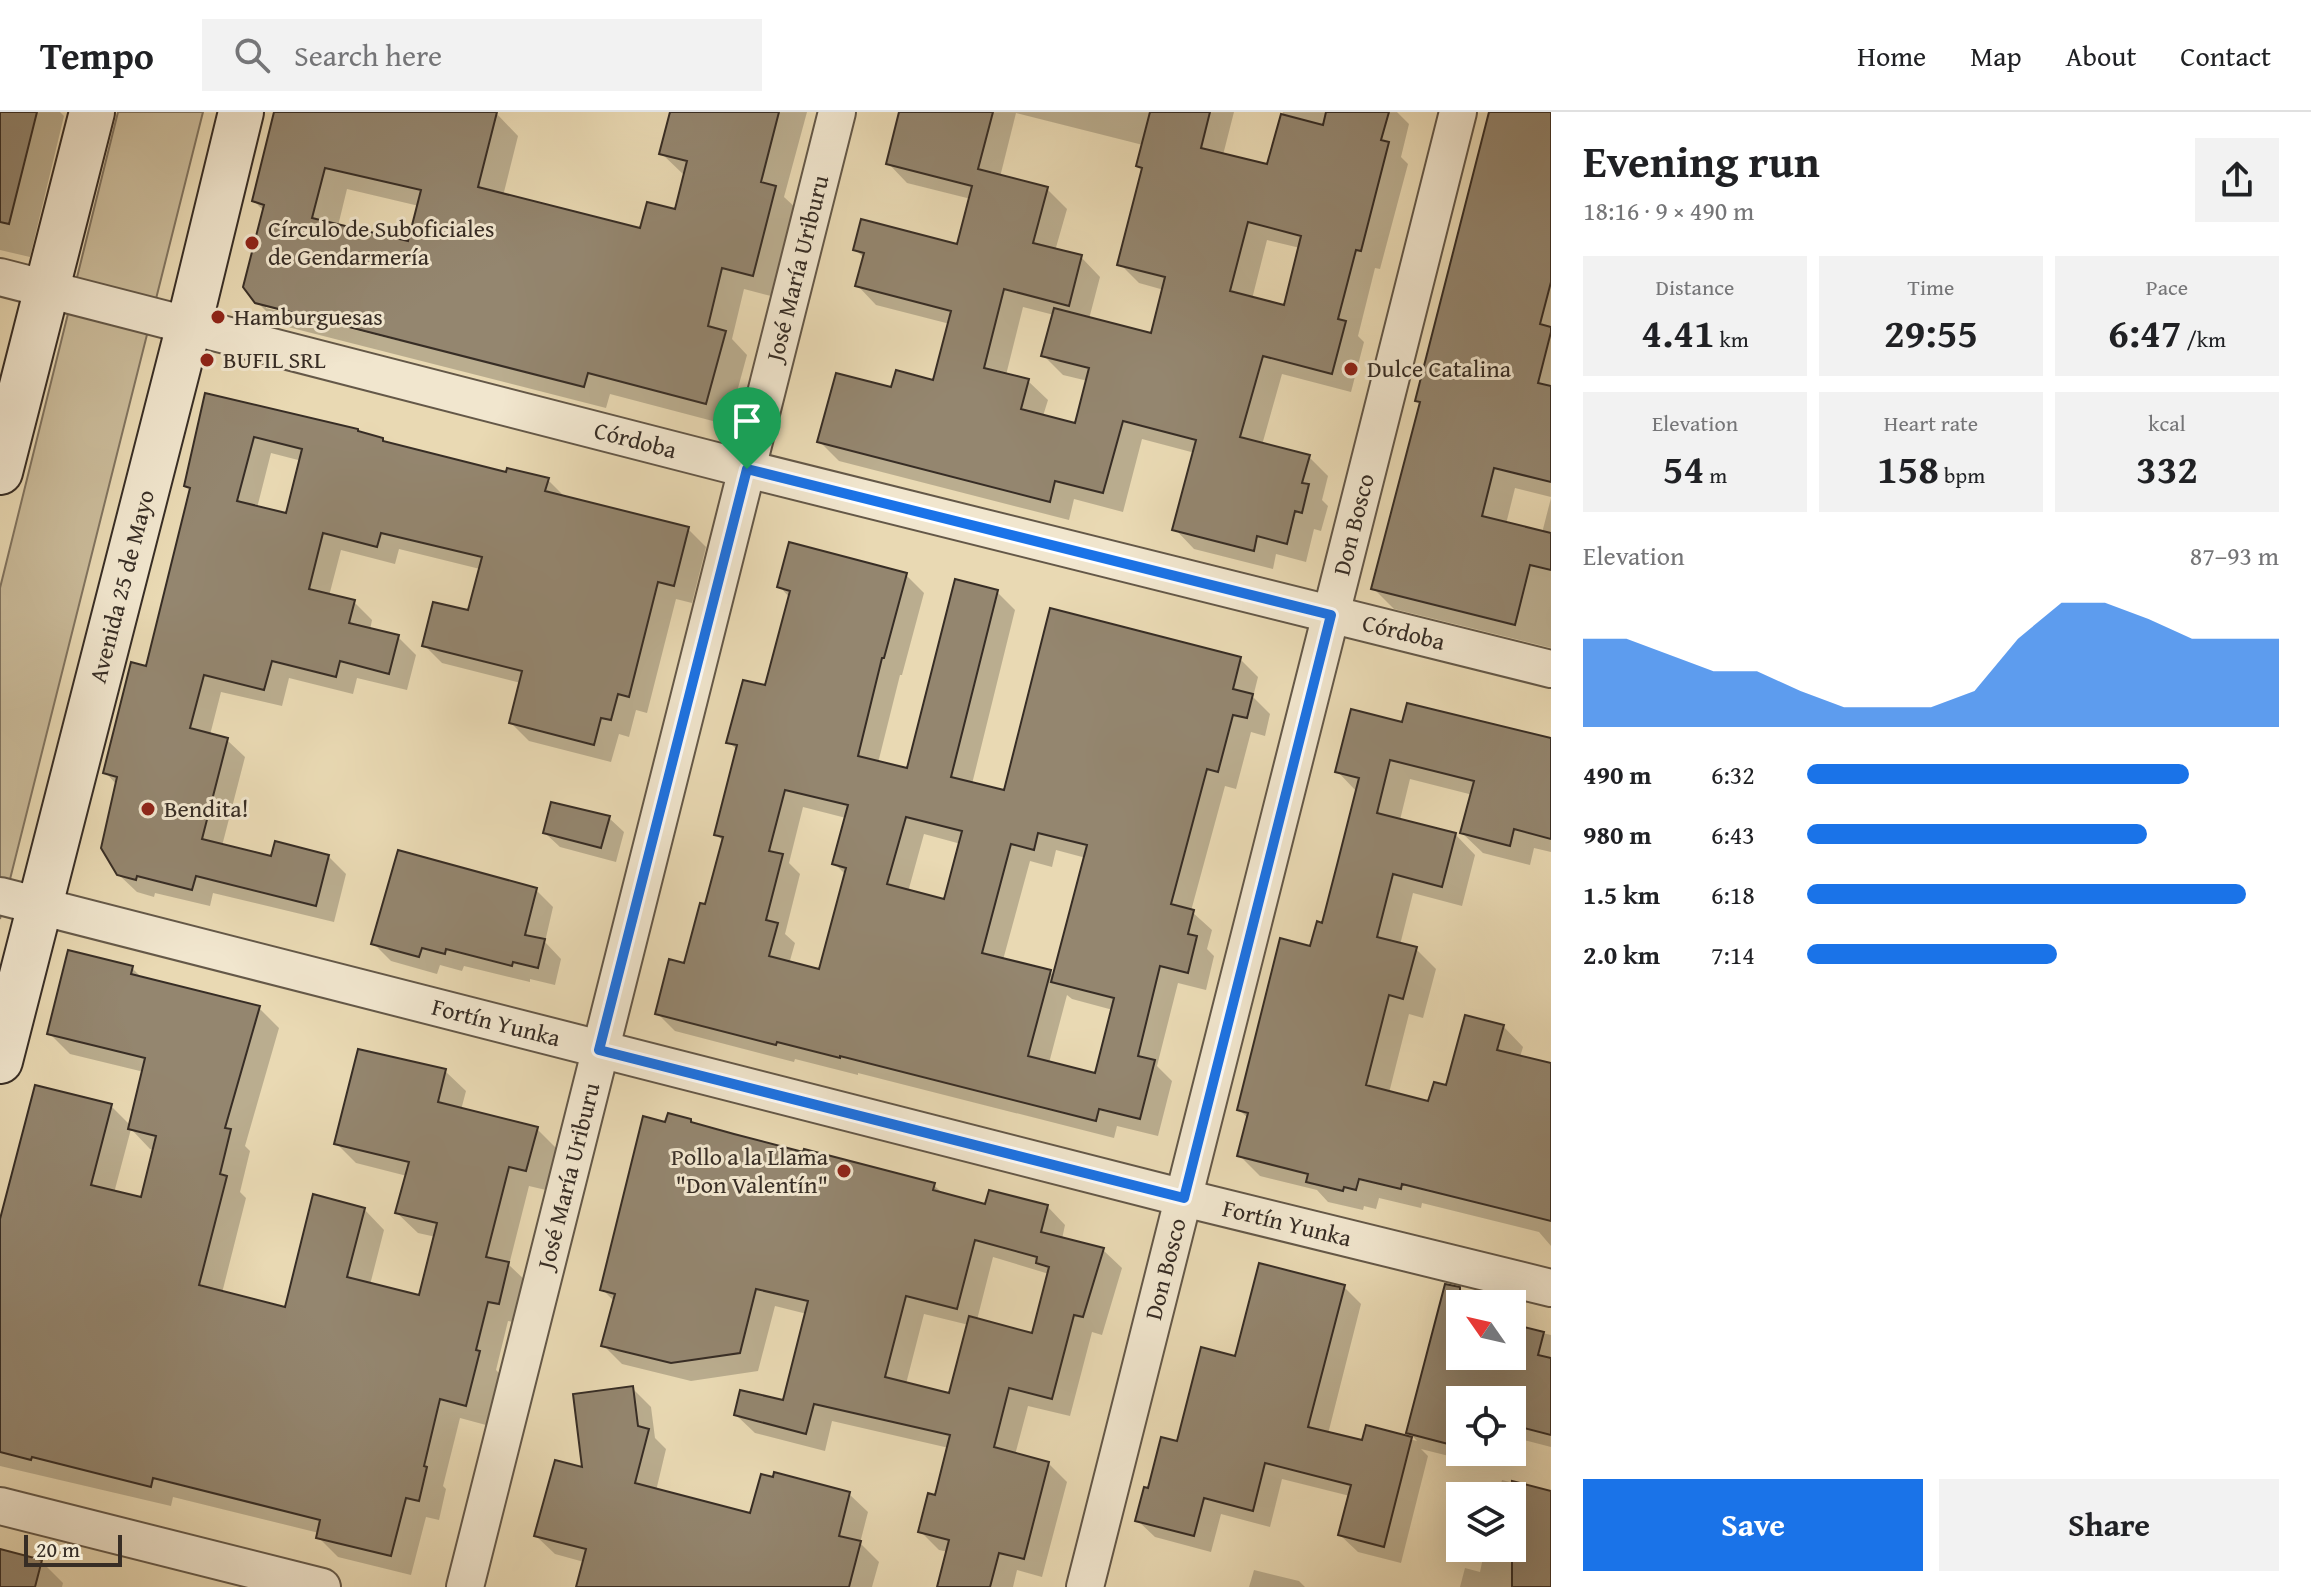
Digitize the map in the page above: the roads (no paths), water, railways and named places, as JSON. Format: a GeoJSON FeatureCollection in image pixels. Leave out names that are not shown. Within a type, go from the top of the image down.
{"type":"FeatureCollection","features":[{"type":"Feature","properties":{"kind":"main road"},"geometry":{"type":"LineString","coordinates":[[0,472],[92,112]]}},
{"type":"Feature","properties":{"kind":"main road","name":"Avenida 25 de Mayo"},"geometry":{"type":"LineString","coordinates":[[0,1061],[20,900],[189,325],[241,112]]}},
{"type":"Feature","properties":{"kind":"street","name":"José María Uriburu"},"geometry":{"type":"LineString","coordinates":[[465,1587],[837,112]]}},
{"type":"Feature","properties":{"kind":"street","name":"Don Bosco"},"geometry":{"type":"LineString","coordinates":[[1085,1587],[1458,112]]}},
{"type":"Feature","properties":{"kind":"street","name":"Córdoba"},"geometry":{"type":"LineString","coordinates":[[0,277],[747,469],[1551,669]]}},
{"type":"Feature","properties":{"kind":"street","name":"Fortín Yunka"},"geometry":{"type":"LineString","coordinates":[[20,900],[599,1050],[1551,1288]]}},
{"type":"Feature","properties":{"kind":"street"},"geometry":{"type":"LineString","coordinates":[[0,1506],[322,1587]]}},
{"type":"Feature","properties":{"kind":"place","name":"Círculo de Suboficiales de Gendarmería"},"geometry":{"type":"Point","coordinates":[252,243]}},
{"type":"Feature","properties":{"kind":"place","name":"Hamburguesas"},"geometry":{"type":"Point","coordinates":[218,317]}},
{"type":"Feature","properties":{"kind":"place","name":"BUFIL SRL"},"geometry":{"type":"Point","coordinates":[207,360]}},
{"type":"Feature","properties":{"kind":"place","name":"Dulce Catalina"},"geometry":{"type":"Point","coordinates":[1351,369]}},
{"type":"Feature","properties":{"kind":"place","name":"Bendita!"},"geometry":{"type":"Point","coordinates":[148,809]}},
{"type":"Feature","properties":{"kind":"place","name":"Pollo a la Llama \"Don Valentín\""},"geometry":{"type":"Point","coordinates":[844,1171]}}]}
